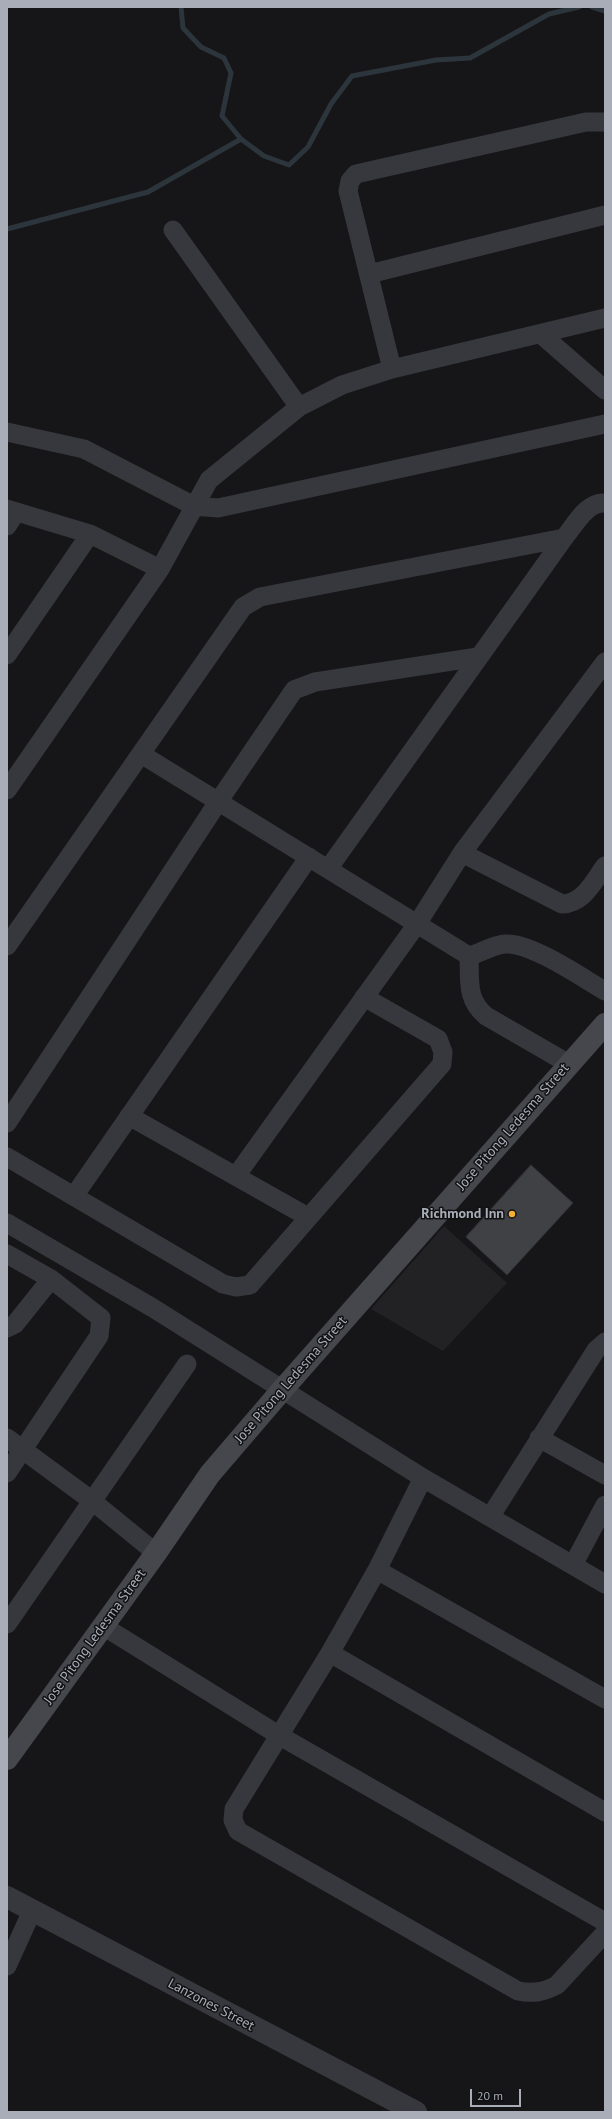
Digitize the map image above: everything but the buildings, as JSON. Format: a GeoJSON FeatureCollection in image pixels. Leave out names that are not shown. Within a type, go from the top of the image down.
{"type":"FeatureCollection","features":[{"type":"Feature","properties":{"kind":"main road","name":"Jose Pitong Ledesma Street"},"geometry":{"type":"LineString","coordinates":[[7,1759],[156,1553],[210,1474],[569,1064],[604,1028]]}},
{"type":"Feature","properties":{"kind":"street"},"geometry":{"type":"LineString","coordinates":[[392,369],[348,191],[350,181],[356,174],[586,122],[605,122]]}},
{"type":"Feature","properties":{"kind":"street"},"geometry":{"type":"LineString","coordinates":[[369,274],[605,215]]}},
{"type":"Feature","properties":{"kind":"street"},"geometry":{"type":"LineString","coordinates":[[174,230],[299,407]]}},
{"type":"Feature","properties":{"kind":"street"},"geometry":{"type":"LineString","coordinates":[[7,790],[160,569],[209,480],[299,407],[342,385],[392,369],[605,318]]}},
{"type":"Feature","properties":{"kind":"street"},"geometry":{"type":"LineString","coordinates":[[542,334],[605,390]]}},
{"type":"Feature","properties":{"kind":"street"},"geometry":{"type":"LineString","coordinates":[[7,432],[84,449],[194,506],[218,508],[605,424]]}},
{"type":"Feature","properties":{"kind":"street"},"geometry":{"type":"LineString","coordinates":[[328,869],[564,538],[590,506],[600,502],[605,503]]}},
{"type":"Feature","properties":{"kind":"street"},"geometry":{"type":"LineString","coordinates":[[10,516],[90,534],[160,569]]}},
{"type":"Feature","properties":{"kind":"street"},"geometry":{"type":"LineString","coordinates":[[7,655],[90,534]]}},
{"type":"Feature","properties":{"kind":"street"},"geometry":{"type":"LineString","coordinates":[[7,946],[243,606],[260,597],[564,538]]}},
{"type":"Feature","properties":{"kind":"street"},"geometry":{"type":"LineString","coordinates":[[7,1123],[218,802],[294,690],[315,682],[478,657]]}},
{"type":"Feature","properties":{"kind":"street"},"geometry":{"type":"LineString","coordinates":[[236,1176],[417,924],[462,853],[605,662]]}},
{"type":"Feature","properties":{"kind":"street"},"geometry":{"type":"LineString","coordinates":[[141,754],[469,956]]}},
{"type":"Feature","properties":{"kind":"street"},"geometry":{"type":"LineString","coordinates":[[462,853],[562,904],[572,904],[583,897],[605,866]]}},
{"type":"Feature","properties":{"kind":"street"},"geometry":{"type":"LineString","coordinates":[[74,1196],[309,857]]}},
{"type":"Feature","properties":{"kind":"street"},"geometry":{"type":"LineString","coordinates":[[469,956],[504,944],[522,947],[540,954],[605,991]]}},
{"type":"Feature","properties":{"kind":"street"},"geometry":{"type":"LineString","coordinates":[[469,956],[471,997],[477,1008],[486,1016],[569,1064]]}},
{"type":"Feature","properties":{"kind":"street"},"geometry":{"type":"LineString","coordinates":[[7,1157],[223,1284],[236,1288],[250,1285],[308,1216],[442,1064],[443,1052],[438,1039],[364,997]]}},
{"type":"Feature","properties":{"kind":"street"},"geometry":{"type":"LineString","coordinates":[[129,1116],[308,1216]]}},
{"type":"Feature","properties":{"kind":"street"},"geometry":{"type":"LineString","coordinates":[[7,1223],[152,1308],[423,1478],[605,1584]]}},
{"type":"Feature","properties":{"kind":"street"},"geometry":{"type":"LineString","coordinates":[[7,1254],[51,1279],[101,1318],[99,1336],[7,1473]]}},
{"type":"Feature","properties":{"kind":"street"},"geometry":{"type":"LineString","coordinates":[[7,1328],[15,1324],[51,1279]]}},
{"type":"Feature","properties":{"kind":"street"},"geometry":{"type":"LineString","coordinates":[[490,1517],[596,1350],[605,1342]]}},
{"type":"Feature","properties":{"kind":"street"},"geometry":{"type":"LineString","coordinates":[[7,1624],[91,1500],[187,1364]]}},
{"type":"Feature","properties":{"kind":"street"},"geometry":{"type":"LineString","coordinates":[[7,1438],[91,1500],[156,1553]]}},
{"type":"Feature","properties":{"kind":"street"},"geometry":{"type":"LineString","coordinates":[[539,1438],[605,1475]]}},
{"type":"Feature","properties":{"kind":"street"},"geometry":{"type":"LineString","coordinates":[[423,1478],[377,1570],[330,1653],[234,1809],[234,1820],[238,1831],[518,1992],[532,1994],[549,1990],[557,1985],[605,1933]]}},
{"type":"Feature","properties":{"kind":"street"},"geometry":{"type":"LineString","coordinates":[[573,1565],[605,1505]]}},
{"type":"Feature","properties":{"kind":"street"},"geometry":{"type":"LineString","coordinates":[[377,1570],[605,1699]]}},
{"type":"Feature","properties":{"kind":"street"},"geometry":{"type":"LineString","coordinates":[[103,1626],[280,1736],[605,1922]]}},
{"type":"Feature","properties":{"kind":"street"},"geometry":{"type":"LineString","coordinates":[[330,1653],[605,1812]]}},
{"type":"Feature","properties":{"kind":"street","name":"Lanzones Street"},"geometry":{"type":"LineString","coordinates":[[7,1896],[32,1911],[416,2112]]}},
{"type":"Feature","properties":{"kind":"street"},"geometry":{"type":"LineString","coordinates":[[7,1966],[32,1911]]}},
{"type":"Feature","properties":{"kind":"shaded area"},"geometry":{"type":"Polygon","coordinates":[[[444,1226],[507,1283],[443,1351],[371,1309],[444,1226]]]}},
{"type":"Feature","properties":{"kind":"waterway"},"geometry":{"type":"LineString","coordinates":[[181,7],[183,28],[201,47],[224,58],[231,73],[222,116],[241,139]]}},
{"type":"Feature","properties":{"kind":"waterway"},"geometry":{"type":"LineString","coordinates":[[7,229],[148,192],[241,139],[264,156],[289,165],[308,147],[331,104],[352,76],[436,60],[470,58],[549,14],[579,7]]}},
{"type":"Feature","properties":{"kind":"waterway"},"geometry":{"type":"LineString","coordinates":[[592,7],[605,11]]}},
{"type":"Feature","properties":{"kind":"place","name":"Richmond Inn"},"geometry":{"type":"Point","coordinates":[512,1214]}}]}
